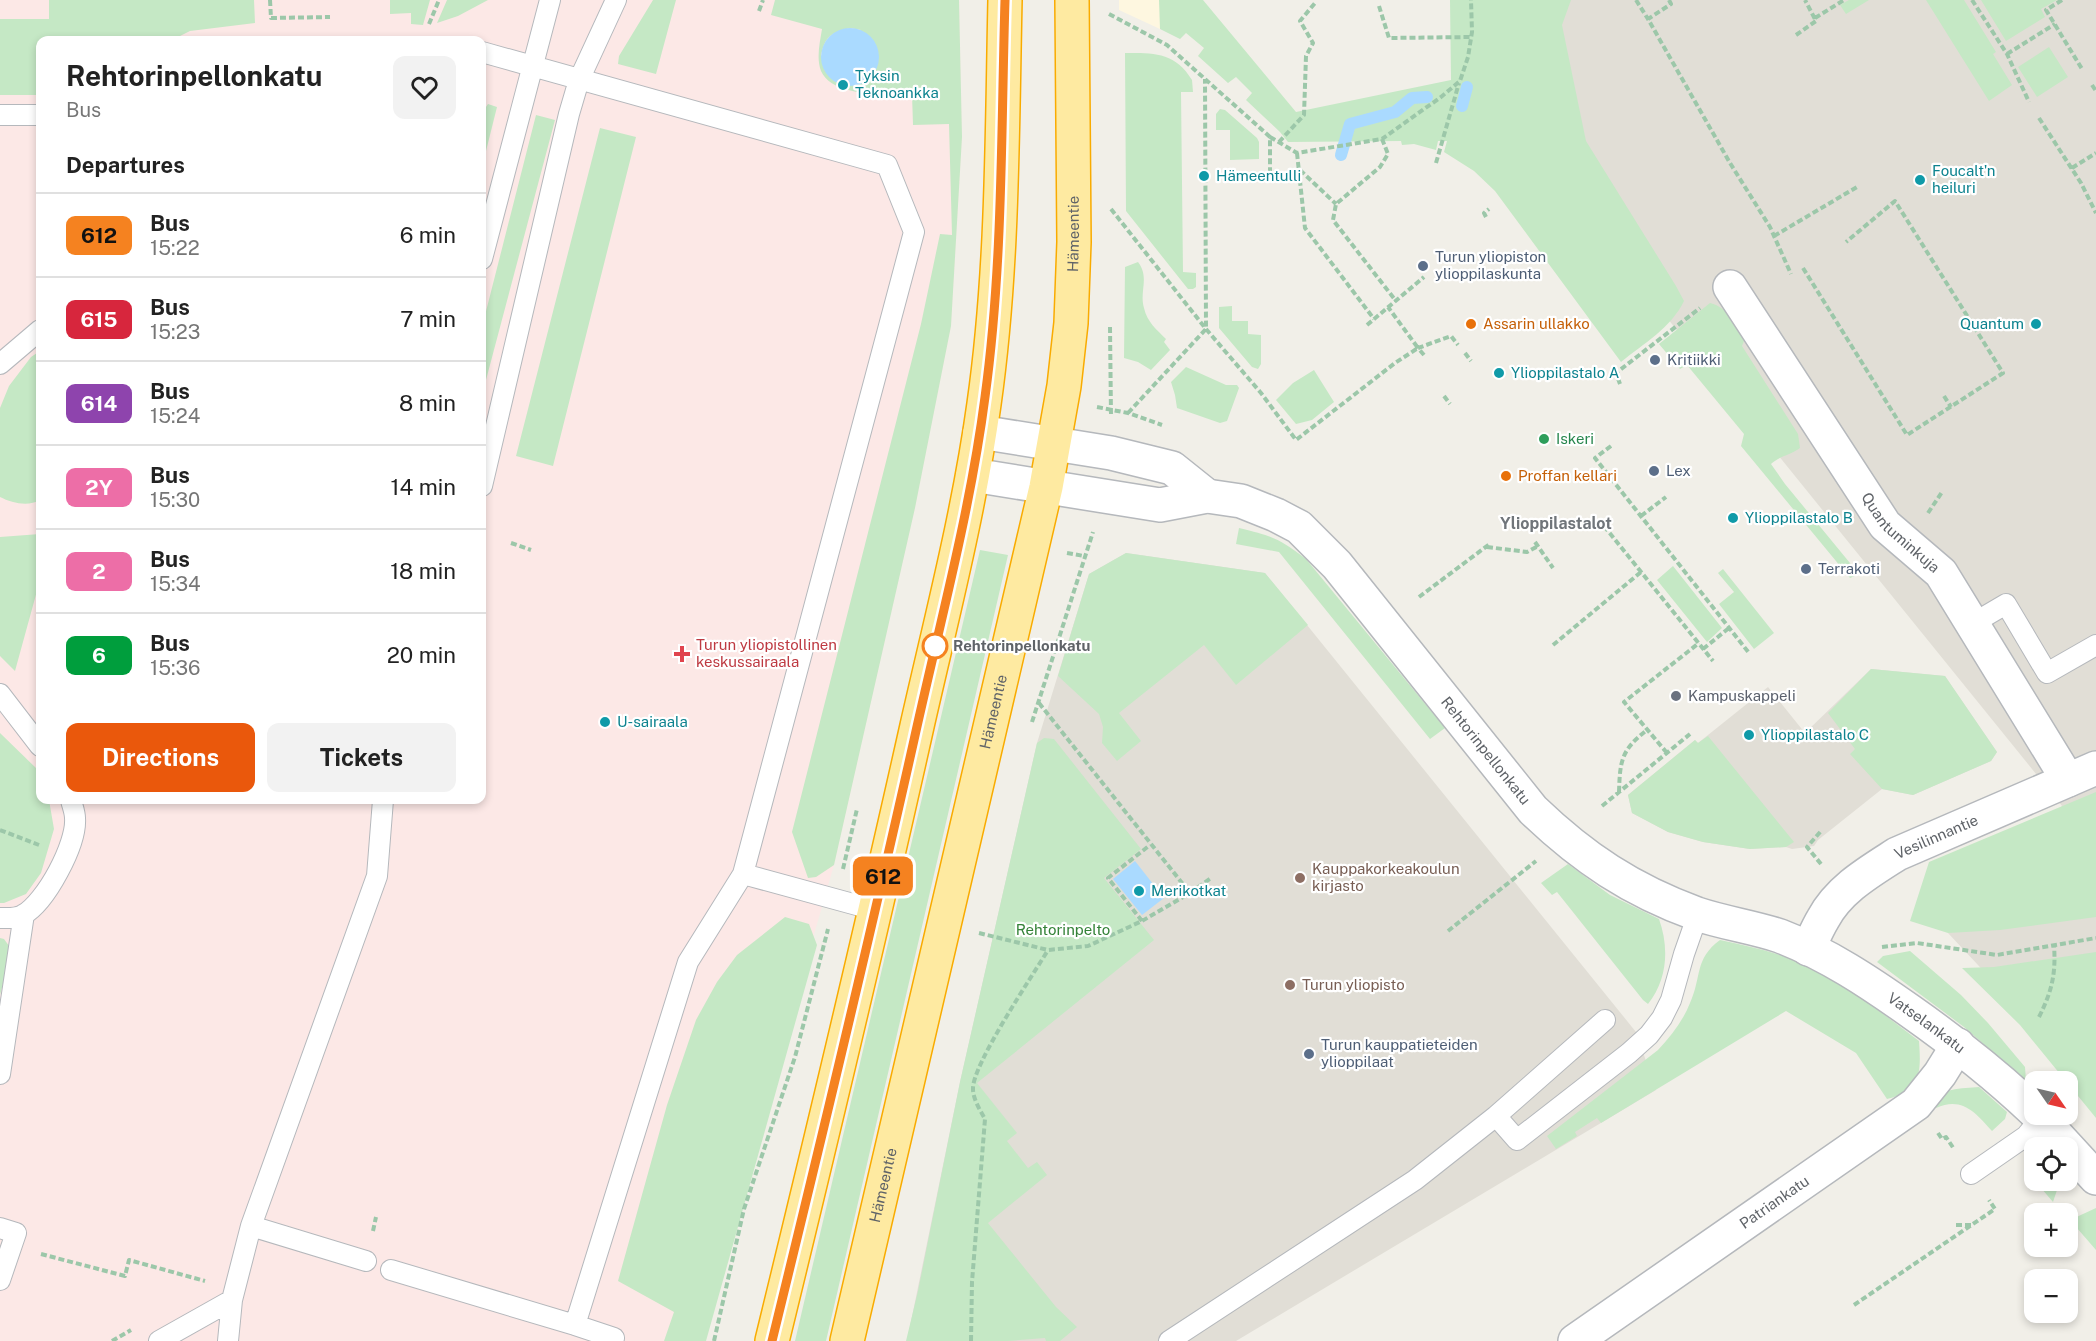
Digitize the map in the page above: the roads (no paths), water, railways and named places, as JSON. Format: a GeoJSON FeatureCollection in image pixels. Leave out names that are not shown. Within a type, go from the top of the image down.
{"type":"FeatureCollection","features":[{"type":"Feature","properties":{"kind":"highway"},"geometry":{"type":"LineString","coordinates":[[772,1341],[875,910],[973,475],[996,299],[1005,0]]}},
{"type":"Feature","properties":{"kind":"highway","name":"Hämeentie"},"geometry":{"type":"LineString","coordinates":[[848,1341],[1046,487],[1064,386],[1071,323],[1074,242],[1072,0]]}},
{"type":"Feature","properties":{"kind":"street","name":"Quantuminkuja"},"geometry":{"type":"LineString","coordinates":[[1730,287],[1885,525],[1941,573],[1972,624],[2082,774]]}},
{"type":"Feature","properties":{"kind":"street","name":"Rehtorinpellonkatu"},"geometry":{"type":"LineString","coordinates":[[980,432],[1053,442],[1172,468],[1207,495]]}},
{"type":"Feature","properties":{"kind":"street","name":"Rehtorinpellonkatu"},"geometry":{"type":"LineString","coordinates":[[973,475],[1160,505],[1207,495],[1242,501],[1299,527],[1337,565],[1533,810],[1563,839],[1592,861],[1641,891],[1698,914],[1780,936],[1808,949]]}},
{"type":"Feature","properties":{"kind":"street","name":"Vesilinnantie"},"geometry":{"type":"LineString","coordinates":[[1808,949],[1823,918],[1848,887],[1867,872],[1897,854],[2082,774]]}},
{"type":"Feature","properties":{"kind":"street","name":"Vatselankatu"},"geometry":{"type":"LineString","coordinates":[[1808,949],[1839,964],[1958,1046],[2024,1102]]}},
{"type":"Feature","properties":{"kind":"street","name":"Patriankatu"},"geometry":{"type":"LineString","coordinates":[[1575,1341],[1916,1104],[1958,1046]]}},
{"type":"Feature","properties":{"kind":"street","name":"Vatselankatu"},"geometry":{"type":"LineString","coordinates":[[2047,1125],[2096,1178]]}},
{"type":"Feature","properties":{"kind":"lane"},"geometry":{"type":"LineString","coordinates":[[486,245],[550,0]]}},
{"type":"Feature","properties":{"kind":"lane"},"geometry":{"type":"LineString","coordinates":[[486,469],[569,114],[579,80],[616,0]]}},
{"type":"Feature","properties":{"kind":"lane"},"geometry":{"type":"LineString","coordinates":[[486,53],[532,68],[887,165],[914,232],[743,874],[688,962],[574,1325]]}},
{"type":"Feature","properties":{"kind":"lane"},"geometry":{"type":"LineString","coordinates":[[0,114],[36,115]]}},
{"type":"Feature","properties":{"kind":"lane"},"geometry":{"type":"LineString","coordinates":[[0,364],[36,333]]}},
{"type":"Feature","properties":{"kind":"lane"},"geometry":{"type":"LineString","coordinates":[[1972,624],[2006,604],[2047,674],[2096,645]]}},
{"type":"Feature","properties":{"kind":"lane"},"geometry":{"type":"LineString","coordinates":[[0,694],[36,741]]}},
{"type":"Feature","properties":{"kind":"lane"},"geometry":{"type":"LineString","coordinates":[[0,918],[12,919],[24,914],[42,898],[54,881],[65,855],[75,820],[72,804]]}},
{"type":"Feature","properties":{"kind":"lane"},"geometry":{"type":"LineString","coordinates":[[228,1341],[232,1300],[251,1226],[377,876],[383,804]]}},
{"type":"Feature","properties":{"kind":"lane"},"geometry":{"type":"LineString","coordinates":[[743,874],[875,910]]}},
{"type":"Feature","properties":{"kind":"lane"},"geometry":{"type":"LineString","coordinates":[[0,1074],[24,914]]}},
{"type":"Feature","properties":{"kind":"lane"},"geometry":{"type":"LineString","coordinates":[[1496,1116],[1517,1140],[1649,1035],[1662,1018],[1671,1000],[1698,914]]}},
{"type":"Feature","properties":{"kind":"lane"},"geometry":{"type":"LineString","coordinates":[[1169,1341],[1415,1180],[1496,1116],[1605,1020]]}},
{"type":"Feature","properties":{"kind":"lane"},"geometry":{"type":"LineString","coordinates":[[1971,1174],[2026,1136],[2032,1125]]}},
{"type":"Feature","properties":{"kind":"lane"},"geometry":{"type":"LineString","coordinates":[[251,1226],[366,1261]]}},
{"type":"Feature","properties":{"kind":"lane"},"geometry":{"type":"LineString","coordinates":[[0,1228],[16,1233],[0,1280]]}},
{"type":"Feature","properties":{"kind":"lane"},"geometry":{"type":"LineString","coordinates":[[391,1270],[574,1325],[614,1338],[613,1341]]}},
{"type":"Feature","properties":{"kind":"lane"},"geometry":{"type":"LineString","coordinates":[[159,1341],[232,1300]]}},
{"type":"Feature","properties":{"kind":"water"},"geometry":{"type":"Polygon","coordinates":[[[850,28],[866,33],[874,41],[879,57],[874,73],[866,81],[850,86],[834,81],[826,73],[821,57],[826,41],[834,33],[850,28]]]}},
{"type":"Feature","properties":{"kind":"water"},"geometry":{"type":"Polygon","coordinates":[[[1135,861],[1164,898],[1142,915],[1113,879],[1135,861]]]}},
{"type":"Feature","properties":{"kind":"waterway"},"geometry":{"type":"LineString","coordinates":[[1462,106],[1467,87]]}},
{"type":"Feature","properties":{"kind":"waterway"},"geometry":{"type":"LineString","coordinates":[[1341,155],[1350,124],[1395,112],[1412,98],[1427,97]]}},
{"type":"Feature","properties":{"kind":"place","name":"Tyksin Teknoankka"},"geometry":{"type":"Point","coordinates":[843,85]}},
{"type":"Feature","properties":{"kind":"place","name":"Hämeentulli"},"geometry":{"type":"Point","coordinates":[1204,176]}},
{"type":"Feature","properties":{"kind":"place","name":"Foucalt'n heiluri"},"geometry":{"type":"Point","coordinates":[1920,180]}},
{"type":"Feature","properties":{"kind":"place","name":"Turun yliopiston ylioppilaskunta"},"geometry":{"type":"Point","coordinates":[1423,266]}},
{"type":"Feature","properties":{"kind":"place","name":"Assarin ullakko"},"geometry":{"type":"Point","coordinates":[1471,324]}},
{"type":"Feature","properties":{"kind":"place","name":"Quantum"},"geometry":{"type":"Point","coordinates":[2036,324]}},
{"type":"Feature","properties":{"kind":"place","name":"Kritiikki"},"geometry":{"type":"Point","coordinates":[1655,360]}},
{"type":"Feature","properties":{"kind":"place","name":"Ylioppilastalo A"},"geometry":{"type":"Point","coordinates":[1499,373]}},
{"type":"Feature","properties":{"kind":"place","name":"Iskeri"},"geometry":{"type":"Point","coordinates":[1544,439]}},
{"type":"Feature","properties":{"kind":"place","name":"Lex"},"geometry":{"type":"Point","coordinates":[1654,471]}},
{"type":"Feature","properties":{"kind":"place","name":"Proffan kellari"},"geometry":{"type":"Point","coordinates":[1506,476]}},
{"type":"Feature","properties":{"kind":"place","name":"Ylioppilastalo B"},"geometry":{"type":"Point","coordinates":[1733,518]}},
{"type":"Feature","properties":{"kind":"place","name":"Terrakoti"},"geometry":{"type":"Point","coordinates":[1806,569]}},
{"type":"Feature","properties":{"kind":"place","name":"Rehtorinpellonkatu"},"geometry":{"type":"Point","coordinates":[935,646]}},
{"type":"Feature","properties":{"kind":"place","name":"Turun yliopistollinen keskussairaala"},"geometry":{"type":"Point","coordinates":[682,654]}},
{"type":"Feature","properties":{"kind":"place","name":"Kampuskappeli"},"geometry":{"type":"Point","coordinates":[1676,696]}},
{"type":"Feature","properties":{"kind":"place","name":"U-sairaala"},"geometry":{"type":"Point","coordinates":[605,722]}},
{"type":"Feature","properties":{"kind":"place","name":"Ylioppilastalo C"},"geometry":{"type":"Point","coordinates":[1749,735]}},
{"type":"Feature","properties":{"kind":"place","name":"Kauppakorkeakoulun kirjasto"},"geometry":{"type":"Point","coordinates":[1300,878]}},
{"type":"Feature","properties":{"kind":"place","name":"Merikotkat"},"geometry":{"type":"Point","coordinates":[1139,891]}},
{"type":"Feature","properties":{"kind":"place","name":"Turun yliopisto"},"geometry":{"type":"Point","coordinates":[1290,985]}},
{"type":"Feature","properties":{"kind":"place","name":"Turun kauppatieteiden ylioppilaat"},"geometry":{"type":"Point","coordinates":[1309,1054]}},
{"type":"Feature","properties":{"kind":"district","name":"Ylioppilastalot"},"geometry":{"type":"Point","coordinates":[1556,523]}},
{"type":"Feature","properties":{"kind":"park label","name":"Rehtorinpelto"},"geometry":{"type":"Point","coordinates":[1063,930]}}]}
